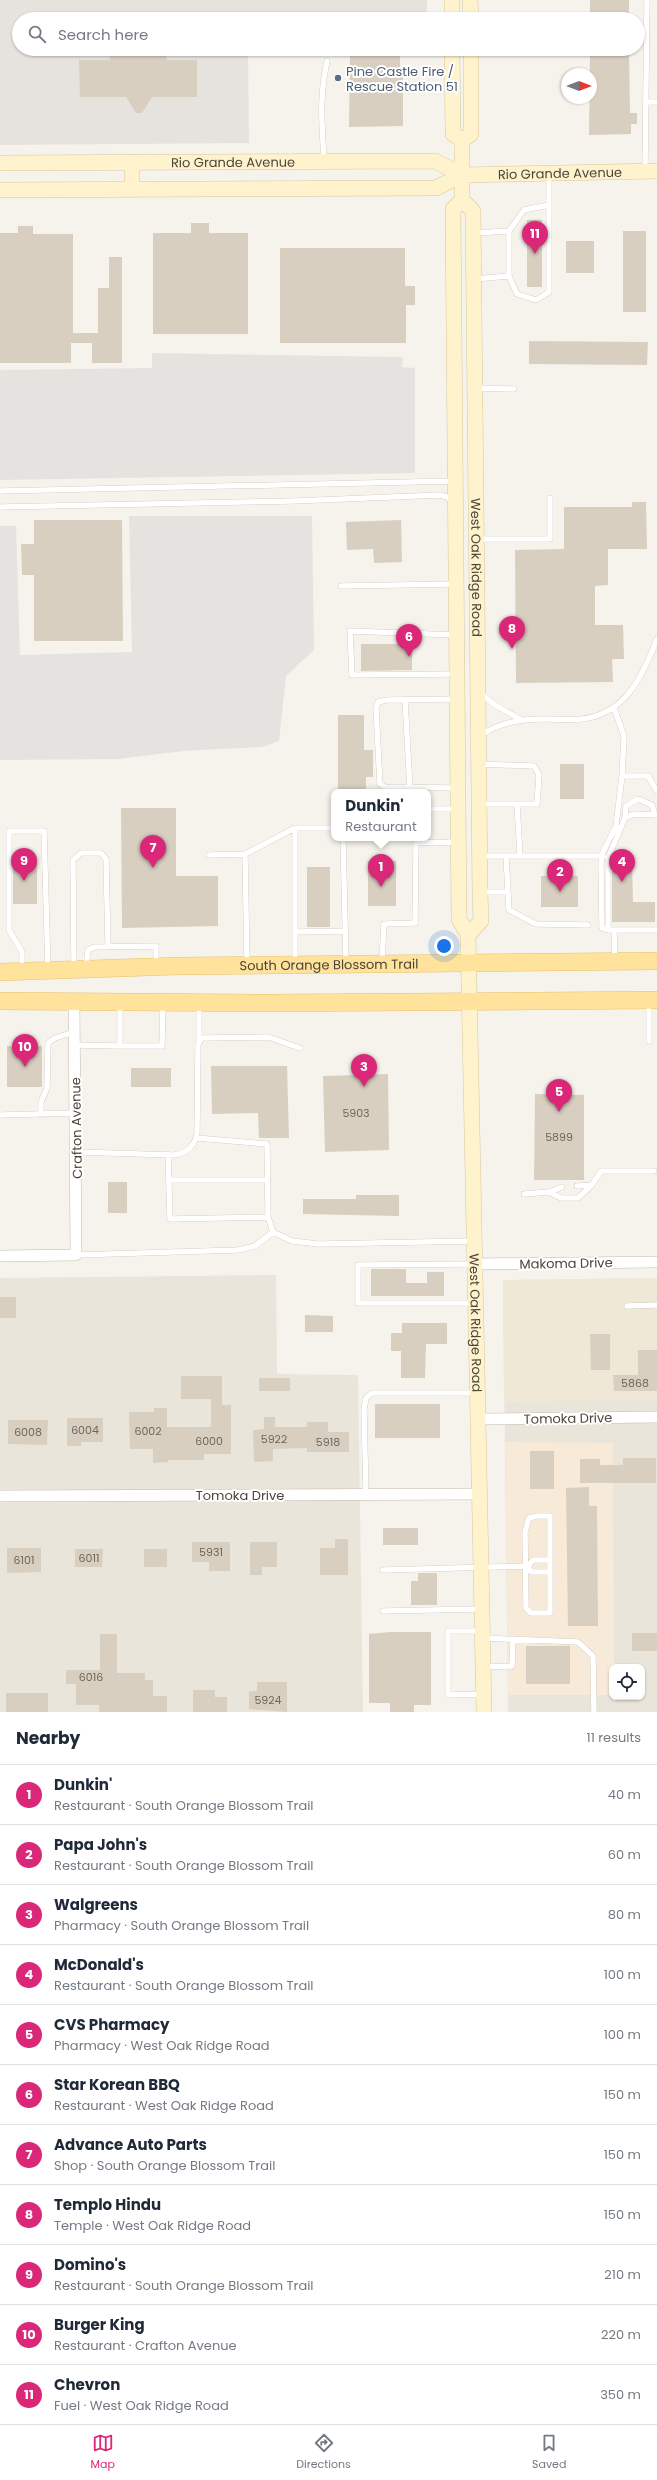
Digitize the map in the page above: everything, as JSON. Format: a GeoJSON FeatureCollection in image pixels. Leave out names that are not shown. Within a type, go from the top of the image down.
{"type":"FeatureCollection","features":[{"type":"Feature","properties":{"kind":"main road","name":"South Orange Blossom Trail"},"geometry":{"type":"LineString","coordinates":[[0,972],[295,964],[657,961]]}},
{"type":"Feature","properties":{"kind":"main road"},"geometry":{"type":"LineString","coordinates":[[0,1001],[199,1003],[653,1000]]}},
{"type":"Feature","properties":{"kind":"street"},"geometry":{"type":"LineString","coordinates":[[452,0],[452,12]]}},
{"type":"Feature","properties":{"kind":"street"},"geometry":{"type":"LineString","coordinates":[[470,0],[471,12]]}},
{"type":"Feature","properties":{"kind":"street"},"geometry":{"type":"LineString","coordinates":[[452,56],[453,134],[462,140],[471,134],[471,56]]}},
{"type":"Feature","properties":{"kind":"street"},"geometry":{"type":"LineString","coordinates":[[453,85],[471,84]]}},
{"type":"Feature","properties":{"kind":"street","name":"West Oak Ridge Road"},"geometry":{"type":"LineString","coordinates":[[462,140],[462,200],[473,211],[480,856],[480,921],[468,934]]}},
{"type":"Feature","properties":{"kind":"street"},"geometry":{"type":"LineString","coordinates":[[324,161],[325,188]]}},
{"type":"Feature","properties":{"kind":"street","name":"Rio Grande Avenue"},"geometry":{"type":"LineString","coordinates":[[0,163],[435,161],[462,175]]}},
{"type":"Feature","properties":{"kind":"street"},"geometry":{"type":"LineString","coordinates":[[132,162],[132,189]]}},
{"type":"Feature","properties":{"kind":"street","name":"Rio Grande Avenue"},"geometry":{"type":"LineString","coordinates":[[0,190],[436,188],[462,175],[651,172]]}},
{"type":"Feature","properties":{"kind":"street","name":"West Oak Ridge Road"},"geometry":{"type":"LineString","coordinates":[[462,200],[453,209],[459,919],[468,934],[480,1419],[484,1712]]}},
{"type":"Feature","properties":{"kind":"street"},"geometry":{"type":"LineString","coordinates":[[454,302],[464,321],[465,380],[469,388],[475,388]]}},
{"type":"Feature","properties":{"kind":"street"},"geometry":{"type":"LineString","coordinates":[[455,481],[463,483],[468,495],[469,593],[477,612]]}},
{"type":"Feature","properties":{"kind":"street","name":"Crafton Avenue"},"geometry":{"type":"LineString","coordinates":[[74,1002],[76,1255]]}},
{"type":"Feature","properties":{"kind":"street"},"geometry":{"type":"LineString","coordinates":[[0,1256],[76,1255]]}},
{"type":"Feature","properties":{"kind":"street","name":"Makoma Drive"},"geometry":{"type":"LineString","coordinates":[[476,1264],[657,1262]]}},
{"type":"Feature","properties":{"kind":"street","name":"Tomoka Drive"},"geometry":{"type":"LineString","coordinates":[[480,1419],[657,1417]]}},
{"type":"Feature","properties":{"kind":"street","name":"Tomoka Drive"},"geometry":{"type":"LineString","coordinates":[[0,1496],[480,1494]]}},
{"type":"Feature","properties":{"kind":"lane"},"geometry":{"type":"LineString","coordinates":[[647,0],[646,102],[651,172]]}},
{"type":"Feature","properties":{"kind":"lane"},"geometry":{"type":"LineString","coordinates":[[324,161],[320,114],[321,88],[327,61]]}},
{"type":"Feature","properties":{"kind":"lane"},"geometry":{"type":"LineString","coordinates":[[646,102],[657,102]]}},
{"type":"Feature","properties":{"kind":"lane"},"geometry":{"type":"LineString","coordinates":[[549,173],[549,205],[549,292],[536,300],[517,294],[509,276],[509,231],[524,210],[549,205]]}},
{"type":"Feature","properties":{"kind":"lane"},"geometry":{"type":"LineString","coordinates":[[473,233],[509,231]]}},
{"type":"Feature","properties":{"kind":"lane"},"geometry":{"type":"LineString","coordinates":[[474,279],[509,276]]}},
{"type":"Feature","properties":{"kind":"lane"},"geometry":{"type":"LineString","coordinates":[[475,388],[514,389]]}},
{"type":"Feature","properties":{"kind":"lane"},"geometry":{"type":"LineString","coordinates":[[0,491],[455,481]]}},
{"type":"Feature","properties":{"kind":"lane"},"geometry":{"type":"LineString","coordinates":[[0,507],[294,501],[440,495],[447,496],[455,504]]}},
{"type":"Feature","properties":{"kind":"lane"},"geometry":{"type":"LineString","coordinates":[[477,538],[550,539],[550,498]]}},
{"type":"Feature","properties":{"kind":"lane"},"geometry":{"type":"LineString","coordinates":[[341,586],[456,584]]}},
{"type":"Feature","properties":{"kind":"lane"},"geometry":{"type":"LineString","coordinates":[[456,635],[350,631],[352,675],[457,674]]}},
{"type":"Feature","properties":{"kind":"lane"},"geometry":{"type":"LineString","coordinates":[[479,736],[495,726],[520,719],[583,719],[614,708],[634,689],[648,664],[657,639]]}},
{"type":"Feature","properties":{"kind":"lane"},"geometry":{"type":"LineString","coordinates":[[478,692],[495,705],[520,719]]}},
{"type":"Feature","properties":{"kind":"lane"},"geometry":{"type":"LineString","coordinates":[[456,699],[378,702],[376,709],[380,784],[385,787],[458,788]]}},
{"type":"Feature","properties":{"kind":"lane"},"geometry":{"type":"LineString","coordinates":[[405,700],[410,788]]}},
{"type":"Feature","properties":{"kind":"lane"},"geometry":{"type":"LineString","coordinates":[[614,708],[624,736],[622,776],[616,826],[603,856],[602,928],[611,930],[657,930]]}},
{"type":"Feature","properties":{"kind":"lane"},"geometry":{"type":"LineString","coordinates":[[479,764],[534,766],[540,775],[537,804],[479,804]]}},
{"type":"Feature","properties":{"kind":"lane"},"geometry":{"type":"LineString","coordinates":[[622,776],[648,776],[657,791]]}},
{"type":"Feature","properties":{"kind":"lane"},"geometry":{"type":"LineString","coordinates":[[615,962],[611,930],[608,858],[625,818],[626,806],[638,799],[652,805],[656,815],[634,814],[625,818]]}},
{"type":"Feature","properties":{"kind":"lane"},"geometry":{"type":"LineString","coordinates":[[517,804],[520,856]]}},
{"type":"Feature","properties":{"kind":"lane"},"geometry":{"type":"LineString","coordinates":[[431,809],[459,809]]}},
{"type":"Feature","properties":{"kind":"lane"},"geometry":{"type":"LineString","coordinates":[[209,855],[245,854],[295,828],[331,828]]}},
{"type":"Feature","properties":{"kind":"lane"},"geometry":{"type":"LineString","coordinates":[[295,828],[295,964]]}},
{"type":"Feature","properties":{"kind":"lane"},"geometry":{"type":"LineString","coordinates":[[22,971],[22,952],[9,930],[9,832],[44,831],[48,971]]}},
{"type":"Feature","properties":{"kind":"lane"},"geometry":{"type":"LineString","coordinates":[[343,841],[346,964]]}},
{"type":"Feature","properties":{"kind":"lane"},"geometry":{"type":"LineString","coordinates":[[382,963],[384,924],[415,923],[416,843],[459,842]]}},
{"type":"Feature","properties":{"kind":"lane"},"geometry":{"type":"LineString","coordinates":[[80,970],[73,860],[81,853],[101,853],[106,859],[108,946]]}},
{"type":"Feature","properties":{"kind":"lane"},"geometry":{"type":"LineString","coordinates":[[245,854],[247,965]]}},
{"type":"Feature","properties":{"kind":"lane"},"geometry":{"type":"LineString","coordinates":[[480,856],[603,856]]}},
{"type":"Feature","properties":{"kind":"lane"},"geometry":{"type":"LineString","coordinates":[[506,856],[509,910],[536,924],[588,925]]}},
{"type":"Feature","properties":{"kind":"lane"},"geometry":{"type":"LineString","coordinates":[[480,892],[507,892]]}},
{"type":"Feature","properties":{"kind":"lane"},"geometry":{"type":"LineString","coordinates":[[295,932],[345,931]]}},
{"type":"Feature","properties":{"kind":"lane"},"geometry":{"type":"LineString","coordinates":[[80,970],[88,950],[95,946],[156,946],[156,967]]}},
{"type":"Feature","properties":{"kind":"lane"},"geometry":{"type":"LineString","coordinates":[[650,1041],[653,1000]]}},
{"type":"Feature","properties":{"kind":"lane"},"geometry":{"type":"LineString","coordinates":[[120,1002],[120,1046]]}},
{"type":"Feature","properties":{"kind":"lane"},"geometry":{"type":"LineString","coordinates":[[74,1045],[162,1046],[163,1002]]}},
{"type":"Feature","properties":{"kind":"lane"},"geometry":{"type":"LineString","coordinates":[[76,1152],[181,1154],[189,1150],[195,1144],[199,1003]]}},
{"type":"Feature","properties":{"kind":"lane"},"geometry":{"type":"LineString","coordinates":[[41,1115],[41,1102],[47,1088],[48,1043],[55,1038],[74,1032]]}},
{"type":"Feature","properties":{"kind":"lane"},"geometry":{"type":"LineString","coordinates":[[199,1041],[207,1036],[268,1037],[300,1048]]}},
{"type":"Feature","properties":{"kind":"lane"},"geometry":{"type":"LineString","coordinates":[[0,1115],[76,1113]]}},
{"type":"Feature","properties":{"kind":"lane"},"geometry":{"type":"LineString","coordinates":[[196,1138],[267,1144],[268,1217],[273,1232],[292,1241],[319,1244],[475,1241]]}},
{"type":"Feature","properties":{"kind":"lane"},"geometry":{"type":"LineString","coordinates":[[168,1154],[170,1219],[268,1217]]}},
{"type":"Feature","properties":{"kind":"lane"},"geometry":{"type":"LineString","coordinates":[[549,1192],[561,1198],[578,1198],[592,1185],[602,1171],[654,1170]]}},
{"type":"Feature","properties":{"kind":"lane"},"geometry":{"type":"LineString","coordinates":[[168,1180],[267,1180]]}},
{"type":"Feature","properties":{"kind":"lane"},"geometry":{"type":"LineString","coordinates":[[577,1186],[592,1185]]}},
{"type":"Feature","properties":{"kind":"lane"},"geometry":{"type":"LineString","coordinates":[[524,1194],[549,1192],[562,1187]]}},
{"type":"Feature","properties":{"kind":"lane"},"geometry":{"type":"LineString","coordinates":[[76,1255],[238,1250],[255,1246],[273,1232]]}},
{"type":"Feature","properties":{"kind":"lane"},"geometry":{"type":"LineString","coordinates":[[476,1264],[358,1265],[358,1303],[477,1303]]}},
{"type":"Feature","properties":{"kind":"lane"},"geometry":{"type":"LineString","coordinates":[[627,1306],[657,1305]]}},
{"type":"Feature","properties":{"kind":"lane"},"geometry":{"type":"LineString","coordinates":[[366,1494],[364,1409],[366,1398],[372,1393],[419,1395],[479,1393]]}},
{"type":"Feature","properties":{"kind":"lane"},"geometry":{"type":"LineString","coordinates":[[537,1516],[550,1516],[550,1560],[550,1613],[531,1613],[526,1608],[525,1532],[529,1518],[537,1516]]}},
{"type":"Feature","properties":{"kind":"lane"},"geometry":{"type":"LineString","coordinates":[[383,1570],[526,1566],[533,1560],[550,1560]]}},
{"type":"Feature","properties":{"kind":"lane"},"geometry":{"type":"LineString","coordinates":[[526,1566],[531,1572],[550,1572]]}},
{"type":"Feature","properties":{"kind":"lane"},"geometry":{"type":"LineString","coordinates":[[383,1611],[482,1609]]}},
{"type":"Feature","properties":{"kind":"lane"},"geometry":{"type":"LineString","coordinates":[[484,1694],[448,1695],[448,1631],[483,1634],[513,1640],[578,1642],[592,1656],[594,1712]]}},
{"type":"Feature","properties":{"kind":"lane"},"geometry":{"type":"LineString","coordinates":[[483,1667],[512,1666],[513,1640]]}},
{"type":"Feature","properties":{"kind":"shaded area"},"geometry":{"type":"Polygon","coordinates":[[[0,0],[427,0],[427,12],[12,12],[12,56],[248,56],[249,143],[0,145],[0,0]]]}},
{"type":"Feature","properties":{"kind":"shaded area"},"geometry":{"type":"Polygon","coordinates":[[[152,353],[403,357],[402,367],[415,368],[415,473],[0,480],[0,370],[152,368],[152,353]]]}},
{"type":"Feature","properties":{"kind":"shaded area"},"geometry":{"type":"Polygon","coordinates":[[[129,516],[312,516],[314,650],[286,676],[279,741],[262,747],[184,751],[118,759],[0,760],[0,526],[16,526],[20,655],[132,652],[129,516]]]}},
{"type":"Feature","properties":{"kind":"shaded area"},"geometry":{"type":"Polygon","coordinates":[[[276,1275],[277,1374],[358,1375],[363,1712],[0,1712],[0,1278],[276,1275]]]}},
{"type":"Feature","properties":{"kind":"shaded area"},"geometry":{"type":"Polygon","coordinates":[[[657,1278],[657,1712],[508,1712],[503,1280],[657,1278]]]}},
{"type":"Feature","properties":{"kind":"shaded area"},"geometry":{"type":"Polygon","coordinates":[[[657,1278],[657,1399],[504,1402],[503,1280],[657,1278]]]}},
{"type":"Feature","properties":{"kind":"shaded area"},"geometry":{"type":"Polygon","coordinates":[[[505,1442],[613,1443],[614,1664],[609,1664],[609,1695],[508,1695],[505,1442]]]}},
{"type":"Feature","properties":{"kind":"building"},"geometry":{"type":"Polygon","coordinates":[[[590,0],[629,0],[629,12],[590,12],[590,0]]]}},
{"type":"Feature","properties":{"kind":"building"},"geometry":{"type":"Polygon","coordinates":[[[110,56],[166,56],[167,60],[197,60],[197,97],[152,97],[142,113],[136,113],[126,97],[80,97],[79,60],[110,60],[110,56]]]}},
{"type":"Feature","properties":{"kind":"building"},"geometry":{"type":"Polygon","coordinates":[[[350,56],[400,56],[400,76],[403,76],[403,126],[349,127],[350,56]]]}},
{"type":"Feature","properties":{"kind":"building"},"geometry":{"type":"Polygon","coordinates":[[[590,56],[629,56],[630,113],[637,113],[637,124],[631,124],[631,134],[589,135],[589,104],[597,104],[597,68],[590,68],[590,56]]]}},
{"type":"Feature","properties":{"kind":"building"},"geometry":{"type":"Polygon","coordinates":[[[527,220],[542,220],[542,287],[527,287],[527,220]]]}},
{"type":"Feature","properties":{"kind":"building"},"geometry":{"type":"Polygon","coordinates":[[[191,223],[209,223],[209,233],[248,233],[248,334],[153,334],[153,233],[191,233],[191,223]]]}},
{"type":"Feature","properties":{"kind":"building"},"geometry":{"type":"Polygon","coordinates":[[[18,226],[33,226],[33,234],[73,234],[73,333],[98,333],[98,288],[109,288],[109,257],[122,257],[122,363],[92,363],[92,343],[71,343],[71,363],[0,363],[0,233],[18,233],[18,226]]]}},
{"type":"Feature","properties":{"kind":"building"},"geometry":{"type":"Polygon","coordinates":[[[623,231],[646,231],[646,312],[623,312],[623,231]]]}},
{"type":"Feature","properties":{"kind":"building"},"geometry":{"type":"Polygon","coordinates":[[[566,241],[594,241],[594,273],[566,273],[566,241]]]}},
{"type":"Feature","properties":{"kind":"building"},"geometry":{"type":"Polygon","coordinates":[[[280,248],[405,248],[405,286],[415,286],[415,305],[406,305],[406,343],[280,343],[280,248]]]}},
{"type":"Feature","properties":{"kind":"building"},"geometry":{"type":"Polygon","coordinates":[[[529,341],[648,342],[647,365],[529,364],[529,341]]]}},
{"type":"Feature","properties":{"kind":"building"},"geometry":{"type":"Polygon","coordinates":[[[632,502],[646,502],[647,549],[608,549],[608,585],[595,586],[595,625],[623,625],[624,659],[612,659],[613,682],[516,683],[515,550],[564,549],[564,507],[632,507],[632,502]]]}},
{"type":"Feature","properties":{"kind":"building"},"geometry":{"type":"Polygon","coordinates":[[[34,520],[122,520],[123,641],[34,641],[34,575],[22,575],[21,544],[34,544],[34,520]]]}},
{"type":"Feature","properties":{"kind":"building"},"geometry":{"type":"Polygon","coordinates":[[[401,520],[402,562],[374,563],[373,549],[347,550],[346,522],[401,520]]]}},
{"type":"Feature","properties":{"kind":"building"},"geometry":{"type":"Polygon","coordinates":[[[361,644],[412,644],[412,670],[361,671],[361,644]]]}},
{"type":"Feature","properties":{"kind":"building"},"geometry":{"type":"Polygon","coordinates":[[[338,715],[364,715],[364,750],[373,750],[373,777],[366,777],[366,789],[338,789],[338,715]]]}},
{"type":"Feature","properties":{"kind":"building"},"geometry":{"type":"Polygon","coordinates":[[[560,764],[584,764],[584,799],[560,799],[560,764]]]}},
{"type":"Feature","properties":{"kind":"building"},"geometry":{"type":"Polygon","coordinates":[[[121,808],[176,808],[176,876],[218,876],[218,926],[122,928],[121,808]]]}},
{"type":"Feature","properties":{"kind":"building"},"geometry":{"type":"Polygon","coordinates":[[[13,858],[37,858],[37,904],[13,904],[13,858]]]}},
{"type":"Feature","properties":{"kind":"building"},"geometry":{"type":"Polygon","coordinates":[[[368,861],[396,861],[396,906],[368,906],[368,861]]]}},
{"type":"Feature","properties":{"kind":"building"},"geometry":{"type":"Polygon","coordinates":[[[612,863],[632,863],[633,902],[655,902],[655,922],[612,922],[612,863]]]}},
{"type":"Feature","properties":{"kind":"building"},"geometry":{"type":"Polygon","coordinates":[[[307,867],[330,867],[330,927],[307,927],[307,867]]]}},
{"type":"Feature","properties":{"kind":"building"},"geometry":{"type":"Polygon","coordinates":[[[541,876],[578,876],[578,907],[541,907],[541,876]]]}},
{"type":"Feature","properties":{"kind":"building"},"geometry":{"type":"Polygon","coordinates":[[[7,1046],[42,1046],[42,1087],[7,1087],[7,1046]]]}},
{"type":"Feature","properties":{"kind":"building"},"geometry":{"type":"Polygon","coordinates":[[[211,1066],[287,1066],[289,1138],[259,1138],[258,1113],[212,1114],[211,1066]]]}},
{"type":"Feature","properties":{"kind":"building"},"geometry":{"type":"Polygon","coordinates":[[[131,1068],[171,1068],[171,1087],[131,1087],[131,1068]]]}},
{"type":"Feature","properties":{"kind":"building"},"geometry":{"type":"Polygon","coordinates":[[[388,1074],[389,1150],[325,1152],[323,1076],[388,1074]]]}},
{"type":"Feature","properties":{"kind":"building"},"geometry":{"type":"Polygon","coordinates":[[[535,1094],[584,1095],[584,1180],[534,1180],[535,1094]]]}},
{"type":"Feature","properties":{"kind":"building"},"geometry":{"type":"Polygon","coordinates":[[[108,1182],[127,1182],[127,1213],[108,1213],[108,1182]]]}},
{"type":"Feature","properties":{"kind":"building"},"geometry":{"type":"Polygon","coordinates":[[[356,1195],[399,1195],[399,1216],[303,1214],[303,1199],[356,1199],[356,1195]]]}},
{"type":"Feature","properties":{"kind":"building"},"geometry":{"type":"Polygon","coordinates":[[[371,1269],[406,1269],[406,1283],[427,1283],[427,1272],[444,1272],[444,1296],[371,1296],[371,1269]]]}},
{"type":"Feature","properties":{"kind":"building"},"geometry":{"type":"Polygon","coordinates":[[[0,1297],[16,1297],[16,1318],[0,1318],[0,1297]]]}},
{"type":"Feature","properties":{"kind":"building"},"geometry":{"type":"Polygon","coordinates":[[[305,1315],[333,1316],[333,1332],[305,1332],[305,1315]]]}},
{"type":"Feature","properties":{"kind":"building"},"geometry":{"type":"Polygon","coordinates":[[[402,1323],[447,1323],[447,1344],[426,1344],[425,1378],[401,1378],[401,1351],[391,1351],[391,1333],[402,1333],[402,1323]]]}},
{"type":"Feature","properties":{"kind":"building"},"geometry":{"type":"Polygon","coordinates":[[[590,1334],[610,1334],[610,1370],[591,1370],[590,1334]]]}},
{"type":"Feature","properties":{"kind":"building"},"geometry":{"type":"Polygon","coordinates":[[[638,1350],[657,1350],[657,1391],[614,1391],[613,1375],[638,1375],[638,1350]]]}},
{"type":"Feature","properties":{"kind":"building"},"geometry":{"type":"Polygon","coordinates":[[[181,1376],[222,1376],[222,1405],[231,1405],[231,1454],[204,1454],[204,1460],[168,1460],[168,1462],[153,1463],[153,1449],[130,1449],[129,1412],[154,1412],[154,1408],[167,1408],[167,1427],[211,1427],[211,1399],[181,1399],[181,1376]]]}},
{"type":"Feature","properties":{"kind":"building"},"geometry":{"type":"Polygon","coordinates":[[[259,1378],[290,1378],[290,1391],[259,1391],[259,1378]]]}},
{"type":"Feature","properties":{"kind":"building"},"geometry":{"type":"Polygon","coordinates":[[[375,1404],[440,1404],[440,1438],[375,1438],[375,1404]]]}},
{"type":"Feature","properties":{"kind":"building"},"geometry":{"type":"Polygon","coordinates":[[[264,1417],[275,1417],[275,1427],[307,1427],[307,1422],[328,1422],[328,1432],[349,1432],[349,1452],[307,1452],[307,1448],[273,1449],[273,1461],[254,1462],[253,1430],[264,1429],[264,1417]]]}},
{"type":"Feature","properties":{"kind":"building"},"geometry":{"type":"Polygon","coordinates":[[[67,1418],[103,1418],[103,1442],[81,1442],[81,1446],[67,1446],[67,1418]]]}},
{"type":"Feature","properties":{"kind":"building"},"geometry":{"type":"Polygon","coordinates":[[[8,1420],[48,1420],[47,1445],[8,1444],[8,1420]]]}},
{"type":"Feature","properties":{"kind":"building"},"geometry":{"type":"Polygon","coordinates":[[[530,1451],[554,1451],[554,1489],[530,1489],[530,1451]]]}},
{"type":"Feature","properties":{"kind":"building"},"geometry":{"type":"Polygon","coordinates":[[[623,1458],[656,1458],[656,1483],[580,1483],[580,1459],[600,1459],[600,1465],[623,1465],[623,1458]]]}},
{"type":"Feature","properties":{"kind":"building"},"geometry":{"type":"Polygon","coordinates":[[[589,1487],[589,1506],[597,1506],[598,1626],[568,1626],[566,1488],[589,1487]]]}},
{"type":"Feature","properties":{"kind":"building"},"geometry":{"type":"Polygon","coordinates":[[[383,1528],[418,1528],[418,1545],[383,1545],[383,1528]]]}},
{"type":"Feature","properties":{"kind":"building"},"geometry":{"type":"Polygon","coordinates":[[[335,1539],[348,1539],[348,1575],[320,1575],[320,1548],[335,1548],[335,1539]]]}},
{"type":"Feature","properties":{"kind":"building"},"geometry":{"type":"Polygon","coordinates":[[[192,1542],[230,1542],[230,1571],[209,1571],[209,1562],[192,1562],[192,1542]]]}},
{"type":"Feature","properties":{"kind":"building"},"geometry":{"type":"Polygon","coordinates":[[[250,1542],[277,1542],[277,1567],[262,1567],[262,1575],[250,1575],[250,1542]]]}},
{"type":"Feature","properties":{"kind":"building"},"geometry":{"type":"Polygon","coordinates":[[[7,1548],[41,1548],[41,1572],[7,1573],[7,1548]]]}},
{"type":"Feature","properties":{"kind":"building"},"geometry":{"type":"Polygon","coordinates":[[[75,1549],[103,1549],[102,1567],[75,1567],[75,1549]]]}},
{"type":"Feature","properties":{"kind":"building"},"geometry":{"type":"Polygon","coordinates":[[[144,1549],[167,1549],[167,1567],[144,1567],[144,1549]]]}},
{"type":"Feature","properties":{"kind":"building"},"geometry":{"type":"Polygon","coordinates":[[[418,1573],[437,1573],[437,1605],[411,1605],[411,1581],[418,1581],[418,1573]]]}},
{"type":"Feature","properties":{"kind":"building"},"geometry":{"type":"Polygon","coordinates":[[[390,1632],[431,1632],[431,1705],[414,1705],[414,1712],[390,1712],[390,1703],[369,1703],[369,1634],[390,1632]]]}},
{"type":"Feature","properties":{"kind":"building"},"geometry":{"type":"Polygon","coordinates":[[[632,1633],[657,1633],[657,1651],[632,1651],[632,1633]]]}},
{"type":"Feature","properties":{"kind":"building"},"geometry":{"type":"Polygon","coordinates":[[[100,1634],[117,1634],[117,1673],[145,1673],[145,1680],[153,1680],[153,1696],[167,1696],[167,1712],[99,1712],[99,1705],[76,1705],[76,1684],[66,1684],[66,1670],[100,1670],[100,1634]]]}},
{"type":"Feature","properties":{"kind":"building"},"geometry":{"type":"Polygon","coordinates":[[[526,1646],[570,1646],[570,1684],[526,1684],[526,1646]]]}},
{"type":"Feature","properties":{"kind":"building"},"geometry":{"type":"Polygon","coordinates":[[[257,1682],[287,1682],[287,1712],[249,1709],[249,1691],[257,1691],[257,1682]]]}},
{"type":"Feature","properties":{"kind":"building"},"geometry":{"type":"Polygon","coordinates":[[[193,1690],[215,1690],[215,1697],[227,1697],[227,1712],[193,1712],[193,1690]]]}},
{"type":"Feature","properties":{"kind":"building"},"geometry":{"type":"Polygon","coordinates":[[[6,1693],[48,1693],[48,1712],[6,1712],[6,1693]]]}},
{"type":"Feature","properties":{"kind":"place","name":"Pine Castle Fire / Rescue Station 51"},"geometry":{"type":"Point","coordinates":[338,78]}},
{"type":"Feature","properties":{"kind":"place","name":"Chevron"},"geometry":{"type":"Point","coordinates":[535,254]}},
{"type":"Feature","properties":{"kind":"place","name":"Templo Hindu"},"geometry":{"type":"Point","coordinates":[512,649]}},
{"type":"Feature","properties":{"kind":"place","name":"Star Korean BBQ"},"geometry":{"type":"Point","coordinates":[409,657]}},
{"type":"Feature","properties":{"kind":"place","name":"Advance Auto Parts"},"geometry":{"type":"Point","coordinates":[153,868]}},
{"type":"Feature","properties":{"kind":"place","name":"Domino's"},"geometry":{"type":"Point","coordinates":[24,881]}},
{"type":"Feature","properties":{"kind":"place","name":"McDonald's"},"geometry":{"type":"Point","coordinates":[622,882]}},
{"type":"Feature","properties":{"kind":"place","name":"Dunkin'"},"geometry":{"type":"Point","coordinates":[381,887]}},
{"type":"Feature","properties":{"kind":"place","name":"Papa John's"},"geometry":{"type":"Point","coordinates":[560,892]}},
{"type":"Feature","properties":{"kind":"place","name":"Burger King"},"geometry":{"type":"Point","coordinates":[25,1067]}},
{"type":"Feature","properties":{"kind":"place","name":"Walgreens"},"geometry":{"type":"Point","coordinates":[364,1087]}},
{"type":"Feature","properties":{"kind":"place","name":"CVS Pharmacy"},"geometry":{"type":"Point","coordinates":[559,1112]}}]}
